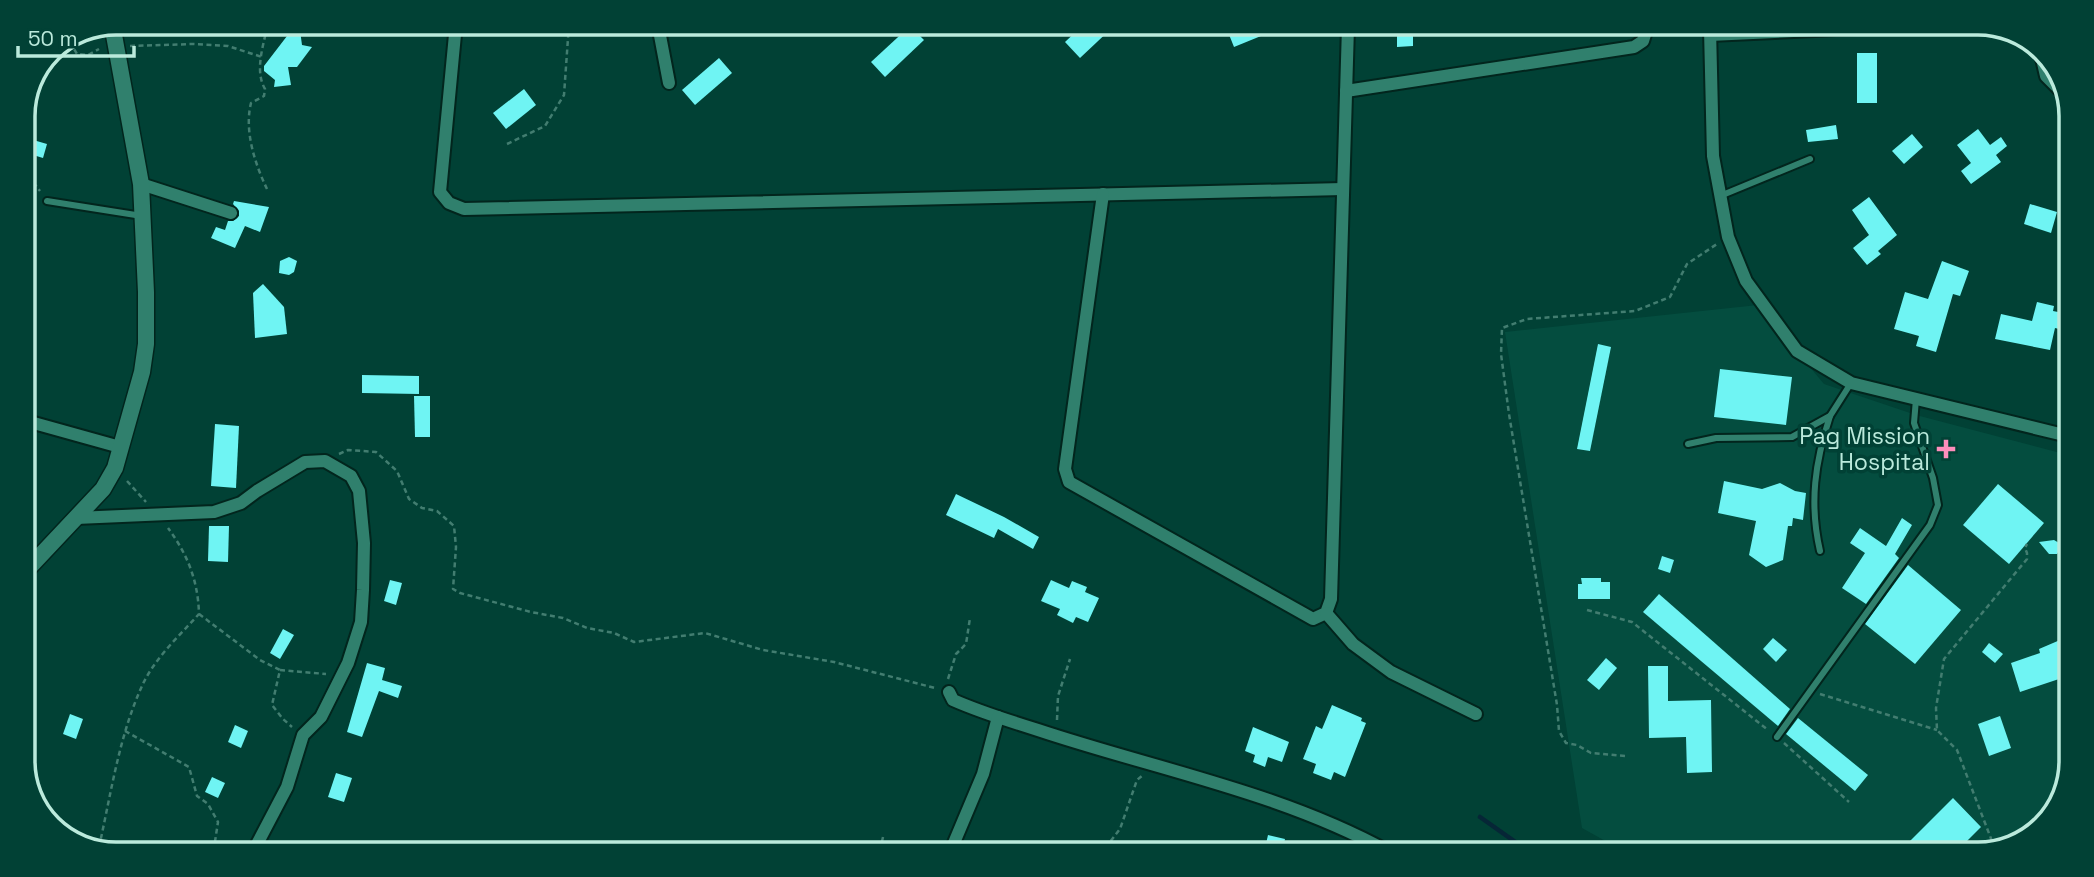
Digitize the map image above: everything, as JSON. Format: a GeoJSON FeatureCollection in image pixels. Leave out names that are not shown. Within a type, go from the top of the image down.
{"type":"FeatureCollection","features":[{"type":"Feature","properties":{"kind":"street"},"geometry":{"type":"LineString","coordinates":[[455,35],[440,192],[449,203],[464,209],[1343,188]]}},
{"type":"Feature","properties":{"kind":"street"},"geometry":{"type":"LineString","coordinates":[[660,35],[669,83]]}},
{"type":"Feature","properties":{"kind":"street"},"geometry":{"type":"LineString","coordinates":[[1102,194],[1065,469],[1069,482],[1313,619],[1326,613],[1331,599],[1348,35]]}},
{"type":"Feature","properties":{"kind":"street"},"geometry":{"type":"LineString","coordinates":[[1346,91],[1633,47],[1643,41],[1645,35]]}},
{"type":"Feature","properties":{"kind":"street"},"geometry":{"type":"LineString","coordinates":[[1710,35],[1713,156],[1728,237],[1746,281],[1797,351],[1851,383],[2059,434]]}},
{"type":"Feature","properties":{"kind":"street"},"geometry":{"type":"LineString","coordinates":[[35,561],[103,489],[115,468],[139,385],[146,344],[141,184],[114,37]]}},
{"type":"Feature","properties":{"kind":"street"},"geometry":{"type":"LineString","coordinates":[[141,184],[230,213]]}},
{"type":"Feature","properties":{"kind":"street"},"geometry":{"type":"LineString","coordinates":[[35,423],[120,447]]}},
{"type":"Feature","properties":{"kind":"street"},"geometry":{"type":"LineString","coordinates":[[76,518],[214,512],[241,503],[305,462],[325,461],[351,477],[359,491],[364,543],[361,622],[343,676],[321,717],[303,735],[287,787],[258,842]]}},
{"type":"Feature","properties":{"kind":"street"},"geometry":{"type":"LineString","coordinates":[[1326,613],[1353,644],[1391,672],[1476,714]]}},
{"type":"Feature","properties":{"kind":"street"},"geometry":{"type":"LineString","coordinates":[[949,692],[953,700],[998,717],[1265,799],[1371,842]]}},
{"type":"Feature","properties":{"kind":"street"},"geometry":{"type":"LineString","coordinates":[[954,842],[983,774],[998,717]]}},
{"type":"Feature","properties":{"kind":"lane"},"geometry":{"type":"LineString","coordinates":[[1720,196],[1810,159]]}},
{"type":"Feature","properties":{"kind":"lane"},"geometry":{"type":"LineString","coordinates":[[47,201],[144,216]]}},
{"type":"Feature","properties":{"kind":"lane"},"geometry":{"type":"LineString","coordinates":[[1820,551],[1814,525],[1818,455],[1830,416],[1851,383]]}},
{"type":"Feature","properties":{"kind":"lane"},"geometry":{"type":"LineString","coordinates":[[1777,737],[1930,525],[1938,505],[1933,478],[1914,423],[1916,399]]}},
{"type":"Feature","properties":{"kind":"lane"},"geometry":{"type":"LineString","coordinates":[[1688,444],[1716,438],[1791,437],[1830,416]]}},
{"type":"Feature","properties":{"kind":"path"},"geometry":{"type":"LineString","coordinates":[[266,35],[259,70],[265,89],[264,96],[251,103],[248,116],[256,166],[267,189]]}},
{"type":"Feature","properties":{"kind":"path"},"geometry":{"type":"LineString","coordinates":[[507,144],[545,126],[564,94],[568,35]]}},
{"type":"Feature","properties":{"kind":"path"},"geometry":{"type":"LineString","coordinates":[[73,48],[77,54],[88,55],[114,37],[228,46],[262,57]]}},
{"type":"Feature","properties":{"kind":"path"},"geometry":{"type":"LineString","coordinates":[[35,185],[47,201]]}},
{"type":"Feature","properties":{"kind":"path"},"geometry":{"type":"LineString","coordinates":[[1625,756],[1591,753],[1577,745],[1566,743],[1559,731],[1509,414],[1502,354],[1502,328],[1527,319],[1634,311],[1670,297],[1687,264],[1728,237]]}},
{"type":"Feature","properties":{"kind":"path"},"geometry":{"type":"LineString","coordinates":[[360,449],[376,452],[397,471],[410,499],[422,508],[437,511],[453,526],[456,547],[453,589],[563,618],[587,628],[614,633],[634,642],[705,633],[762,650],[834,662],[949,692],[948,679],[956,654],[966,644],[970,618]]}},
{"type":"Feature","properties":{"kind":"path"},"geometry":{"type":"LineString","coordinates":[[101,840],[125,732],[143,684],[169,646],[199,614],[198,591],[183,548],[158,515],[115,468]]}},
{"type":"Feature","properties":{"kind":"path"},"geometry":{"type":"LineString","coordinates":[[1937,730],[1936,708],[1944,659],[2027,559],[2026,544]]}},
{"type":"Feature","properties":{"kind":"path"},"geometry":{"type":"LineString","coordinates":[[1587,610],[1632,622],[1777,737],[1849,802]]}},
{"type":"Feature","properties":{"kind":"path"},"geometry":{"type":"LineString","coordinates":[[199,614],[260,660],[280,670],[343,676]]}},
{"type":"Feature","properties":{"kind":"path"},"geometry":{"type":"LineString","coordinates":[[1057,737],[1058,696],[1070,659]]}},
{"type":"Feature","properties":{"kind":"path"},"geometry":{"type":"LineString","coordinates":[[280,670],[272,705],[283,719],[303,735]]}},
{"type":"Feature","properties":{"kind":"path"},"geometry":{"type":"LineString","coordinates":[[1811,691],[1937,730],[1957,750],[1992,840]]}},
{"type":"Feature","properties":{"kind":"path"},"geometry":{"type":"LineString","coordinates":[[125,732],[189,767],[197,796],[208,804],[218,821],[215,842]]}},
{"type":"Feature","properties":{"kind":"path"},"geometry":{"type":"LineString","coordinates":[[1110,842],[1120,829],[1137,780],[1153,765]]}},
{"type":"Feature","properties":{"kind":"path"},"geometry":{"type":"LineString","coordinates":[[882,842],[883,836]]}},
{"type":"Feature","properties":{"kind":"shaded area"},"geometry":{"type":"Polygon","coordinates":[[[1758,305],[1824,384],[1916,415],[2059,453],[2059,761],[2053,792],[2039,815],[2014,834],[1978,842],[1607,842],[1582,828],[1505,332],[1758,305]]]}},
{"type":"Feature","properties":{"kind":"building"},"geometry":{"type":"Polygon","coordinates":[[[288,35],[301,35],[302,45],[312,47],[297,67],[288,67],[291,85],[274,87],[275,80],[264,71],[264,66],[288,35]]]}},
{"type":"Feature","properties":{"kind":"building"},"geometry":{"type":"Polygon","coordinates":[[[900,35],[919,35],[924,40],[885,77],[871,62],[900,35]]]}},
{"type":"Feature","properties":{"kind":"building"},"geometry":{"type":"Polygon","coordinates":[[[1072,35],[1104,35],[1080,58],[1065,42],[1072,35]]]}},
{"type":"Feature","properties":{"kind":"building"},"geometry":{"type":"Polygon","coordinates":[[[1229,35],[1263,35],[1234,47],[1229,35]]]}},
{"type":"Feature","properties":{"kind":"building"},"geometry":{"type":"Polygon","coordinates":[[[1397,35],[1413,35],[1413,46],[1397,47],[1397,35]]]}},
{"type":"Feature","properties":{"kind":"building"},"geometry":{"type":"Polygon","coordinates":[[[1857,53],[1877,53],[1877,103],[1857,103],[1857,53]]]}},
{"type":"Feature","properties":{"kind":"building"},"geometry":{"type":"Polygon","coordinates":[[[719,58],[732,73],[695,105],[682,90],[719,58]]]}},
{"type":"Feature","properties":{"kind":"building"},"geometry":{"type":"Polygon","coordinates":[[[524,89],[536,105],[506,129],[493,113],[524,89]]]}},
{"type":"Feature","properties":{"kind":"building"},"geometry":{"type":"Polygon","coordinates":[[[1836,125],[1838,139],[1808,142],[1806,130],[1836,125]]]}},
{"type":"Feature","properties":{"kind":"building"},"geometry":{"type":"Polygon","coordinates":[[[1978,129],[1990,145],[2001,137],[2007,146],[1996,155],[2001,162],[1971,184],[1961,171],[1971,163],[1957,145],[1978,129]]]}},
{"type":"Feature","properties":{"kind":"building"},"geometry":{"type":"Polygon","coordinates":[[[1912,134],[1923,147],[1904,164],[1892,151],[1912,134]]]}},
{"type":"Feature","properties":{"kind":"building"},"geometry":{"type":"Polygon","coordinates":[[[35,140],[47,144],[43,158],[35,156],[35,140]]]}},
{"type":"Feature","properties":{"kind":"building"},"geometry":{"type":"Polygon","coordinates":[[[1869,197],[1897,235],[1878,251],[1881,254],[1867,265],[1853,248],[1869,235],[1852,210],[1869,197]]]}},
{"type":"Feature","properties":{"kind":"building"},"geometry":{"type":"Polygon","coordinates":[[[234,201],[269,207],[260,232],[245,226],[235,248],[211,238],[216,227],[225,230],[228,221],[239,216],[234,201]]]}},
{"type":"Feature","properties":{"kind":"building"},"geometry":{"type":"Polygon","coordinates":[[[2030,204],[2057,212],[2051,233],[2024,224],[2030,204]]]}},
{"type":"Feature","properties":{"kind":"building"},"geometry":{"type":"Polygon","coordinates":[[[289,257],[297,261],[294,272],[289,275],[279,273],[280,261],[289,257]]]}},
{"type":"Feature","properties":{"kind":"building"},"geometry":{"type":"Polygon","coordinates":[[[1942,261],[1969,271],[1960,296],[1953,294],[1936,352],[1916,346],[1919,336],[1894,329],[1905,292],[1928,299],[1942,261]]]}},
{"type":"Feature","properties":{"kind":"building"},"geometry":{"type":"Polygon","coordinates":[[[263,284],[284,307],[287,334],[255,338],[253,293],[263,284]]]}},
{"type":"Feature","properties":{"kind":"building"},"geometry":{"type":"Polygon","coordinates":[[[2037,302],[2054,306],[2053,311],[2059,312],[2059,329],[2055,328],[2050,350],[1995,339],[2001,314],[2032,321],[2037,302]]]}},
{"type":"Feature","properties":{"kind":"building"},"geometry":{"type":"Polygon","coordinates":[[[1598,344],[1611,347],[1590,451],[1577,449],[1598,344]]]}},
{"type":"Feature","properties":{"kind":"building"},"geometry":{"type":"Polygon","coordinates":[[[1720,369],[1792,377],[1786,425],[1714,417],[1720,369]]]}},
{"type":"Feature","properties":{"kind":"building"},"geometry":{"type":"Polygon","coordinates":[[[362,375],[419,376],[419,394],[362,393],[362,375]]]}},
{"type":"Feature","properties":{"kind":"building"},"geometry":{"type":"Polygon","coordinates":[[[414,396],[430,396],[430,437],[415,437],[414,396]]]}},
{"type":"Feature","properties":{"kind":"building"},"geometry":{"type":"Polygon","coordinates":[[[215,424],[239,426],[236,488],[211,486],[215,424]]]}},
{"type":"Feature","properties":{"kind":"building"},"geometry":{"type":"Polygon","coordinates":[[[1724,481],[1762,489],[1780,483],[1806,493],[1803,520],[1793,518],[1792,526],[1788,526],[1783,560],[1766,567],[1749,555],[1756,521],[1718,513],[1724,481]]]}},
{"type":"Feature","properties":{"kind":"building"},"geometry":{"type":"Polygon","coordinates":[[[1998,484],[2044,523],[2009,564],[1963,525],[1998,484]]]}},
{"type":"Feature","properties":{"kind":"building"},"geometry":{"type":"Polygon","coordinates":[[[956,494],[1039,537],[1033,549],[998,529],[994,538],[946,515],[956,494]]]}},
{"type":"Feature","properties":{"kind":"building"},"geometry":{"type":"Polygon","coordinates":[[[1902,518],[1912,525],[1895,554],[1899,558],[1866,604],[1842,588],[1865,553],[1850,543],[1860,528],[1886,546],[1902,518]]]}},
{"type":"Feature","properties":{"kind":"building"},"geometry":{"type":"Polygon","coordinates":[[[209,526],[229,526],[228,562],[208,561],[209,526]]]}},
{"type":"Feature","properties":{"kind":"building"},"geometry":{"type":"Polygon","coordinates":[[[2054,540],[2059,543],[2059,551],[2057,554],[2049,554],[2039,542],[2054,540]]]}},
{"type":"Feature","properties":{"kind":"building"},"geometry":{"type":"Polygon","coordinates":[[[1662,556],[1674,560],[1670,573],[1658,569],[1662,556]]]}},
{"type":"Feature","properties":{"kind":"building"},"geometry":{"type":"Polygon","coordinates":[[[1908,565],[1961,610],[1915,664],[1865,624],[1908,565]]]}},
{"type":"Feature","properties":{"kind":"building"},"geometry":{"type":"Polygon","coordinates":[[[1581,578],[1601,578],[1601,582],[1610,582],[1610,599],[1578,599],[1578,584],[1582,584],[1581,578]]]}},
{"type":"Feature","properties":{"kind":"building"},"geometry":{"type":"Polygon","coordinates":[[[390,580],[402,583],[396,605],[384,601],[390,580]]]}},
{"type":"Feature","properties":{"kind":"building"},"geometry":{"type":"Polygon","coordinates":[[[1051,580],[1069,588],[1072,581],[1087,587],[1085,592],[1099,598],[1088,622],[1076,617],[1073,623],[1057,615],[1060,609],[1041,601],[1051,580]]]}},
{"type":"Feature","properties":{"kind":"building"},"geometry":{"type":"Polygon","coordinates":[[[1659,594],[1790,709],[1778,726],[1643,612],[1659,594]]]}},
{"type":"Feature","properties":{"kind":"building"},"geometry":{"type":"Polygon","coordinates":[[[283,629],[294,635],[280,659],[270,653],[283,629]]]}},
{"type":"Feature","properties":{"kind":"building"},"geometry":{"type":"Polygon","coordinates":[[[1773,638],[1787,650],[1776,662],[1763,649],[1773,638]]]}},
{"type":"Feature","properties":{"kind":"building"},"geometry":{"type":"Polygon","coordinates":[[[2059,640],[2059,679],[2020,692],[2011,663],[2040,653],[2039,649],[2059,640]]]}},
{"type":"Feature","properties":{"kind":"building"},"geometry":{"type":"Polygon","coordinates":[[[1989,643],[2003,654],[1995,663],[1982,652],[1989,643]]]}},
{"type":"Feature","properties":{"kind":"building"},"geometry":{"type":"Polygon","coordinates":[[[1606,658],[1617,668],[1599,690],[1587,680],[1606,658]]]}},
{"type":"Feature","properties":{"kind":"building"},"geometry":{"type":"Polygon","coordinates":[[[367,663],[385,668],[382,680],[402,686],[398,698],[379,691],[362,737],[347,732],[367,663]]]}},
{"type":"Feature","properties":{"kind":"building"},"geometry":{"type":"Polygon","coordinates":[[[1648,666],[1668,666],[1668,701],[1711,700],[1712,772],[1687,773],[1686,737],[1649,738],[1648,666]]]}},
{"type":"Feature","properties":{"kind":"building"},"geometry":{"type":"Polygon","coordinates":[[[1332,705],[1362,718],[1361,721],[1366,723],[1345,777],[1334,772],[1331,780],[1313,773],[1316,764],[1303,759],[1316,726],[1322,729],[1332,705]]]}},
{"type":"Feature","properties":{"kind":"building"},"geometry":{"type":"Polygon","coordinates":[[[70,714],[83,719],[76,739],[63,734],[70,714]]]}},
{"type":"Feature","properties":{"kind":"building"},"geometry":{"type":"Polygon","coordinates":[[[2000,716],[2011,748],[1989,756],[1978,724],[2000,716]]]}},
{"type":"Feature","properties":{"kind":"building"},"geometry":{"type":"Polygon","coordinates":[[[1798,718],[1868,775],[1855,791],[1786,734],[1798,718]]]}},
{"type":"Feature","properties":{"kind":"building"},"geometry":{"type":"Polygon","coordinates":[[[235,725],[248,731],[241,748],[228,742],[235,725]]]}},
{"type":"Feature","properties":{"kind":"building"},"geometry":{"type":"Polygon","coordinates":[[[1253,727],[1289,742],[1282,762],[1268,757],[1265,767],[1253,762],[1255,755],[1245,751],[1253,727]]]}},
{"type":"Feature","properties":{"kind":"building"},"geometry":{"type":"Polygon","coordinates":[[[336,773],[352,778],[344,802],[328,797],[336,773]]]}},
{"type":"Feature","properties":{"kind":"building"},"geometry":{"type":"Polygon","coordinates":[[[212,777],[225,783],[218,798],[205,792],[212,777]]]}},
{"type":"Feature","properties":{"kind":"building"},"geometry":{"type":"Polygon","coordinates":[[[1953,798],[1981,827],[1966,842],[1909,842],[1953,798]]]}},
{"type":"Feature","properties":{"kind":"building"},"geometry":{"type":"Polygon","coordinates":[[[1268,835],[1285,839],[1284,842],[1266,842],[1268,835]]]}},
{"type":"Feature","properties":{"kind":"waterway"},"geometry":{"type":"LineString","coordinates":[[1480,817],[1515,842]]}},
{"type":"Feature","properties":{"kind":"place","name":"Pag Mission Hospital"},"geometry":{"type":"Point","coordinates":[1946,449]}}]}
